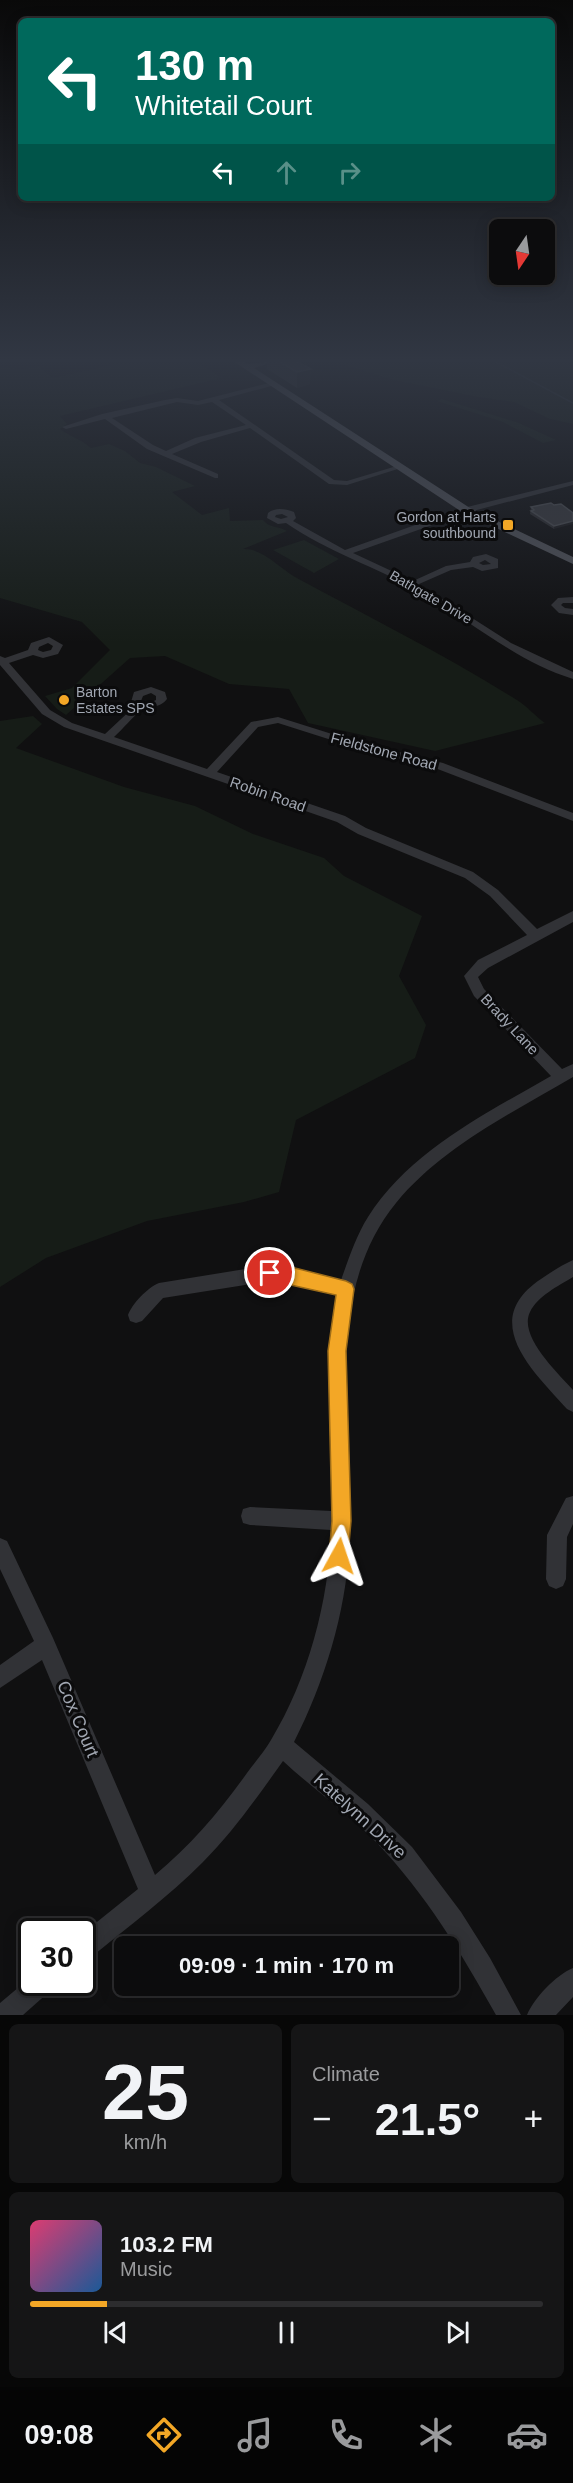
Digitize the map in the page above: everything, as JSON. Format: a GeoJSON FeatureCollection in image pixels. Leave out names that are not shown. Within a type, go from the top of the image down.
{"type":"FeatureCollection","features":[{"type":"Feature","properties":{"kind":"main road"},"geometry":{"type":"LineString","coordinates":[[382,455],[466,510],[573,561]]}},
{"type":"Feature","properties":{"kind":"street"},"geometry":{"type":"LineString","coordinates":[[168,455],[215,476]]}},
{"type":"Feature","properties":{"kind":"street"},"geometry":{"type":"LineString","coordinates":[[295,455],[337,483],[347,483],[400,467]]}},
{"type":"Feature","properties":{"kind":"street"},"geometry":{"type":"LineString","coordinates":[[344,553],[466,510],[573,483]]}},
{"type":"Feature","properties":{"kind":"street","name":"Bathgate Drive"},"geometry":{"type":"LineString","coordinates":[[288,521],[307,535],[413,584],[448,604],[501,641],[573,676]]}},
{"type":"Feature","properties":{"kind":"street"},"geometry":{"type":"LineString","coordinates":[[413,584],[449,568],[474,564]]}},
{"type":"Feature","properties":{"kind":"street"},"geometry":{"type":"LineString","coordinates":[[573,600],[561,600],[556,605],[562,611],[573,612]]}},
{"type":"Feature","properties":{"kind":"street"},"geometry":{"type":"LineString","coordinates":[[1,660],[33,652]]}},
{"type":"Feature","properties":{"kind":"street","name":"Robin Road"},"geometry":{"type":"LineString","coordinates":[[1,660],[46,712],[68,725],[341,819],[362,831],[469,875],[494,893],[535,935]]}},
{"type":"Feature","properties":{"kind":"street"},"geometry":{"type":"LineString","coordinates":[[106,739],[142,705]]}},
{"type":"Feature","properties":{"kind":"street","name":"Fieldstone Road"},"geometry":{"type":"LineString","coordinates":[[209,774],[255,724],[278,720],[348,742],[440,765],[573,817]]}},
{"type":"Feature","properties":{"kind":"street","name":"Brady Lane"},"geometry":{"type":"LineString","coordinates":[[567,1073],[479,992],[471,976],[483,964],[573,916]]}},
{"type":"Feature","properties":{"kind":"street"},"geometry":{"type":"LineString","coordinates":[[96,1938],[194,1855],[228,1817],[281,1745],[317,1657],[329,1616],[337,1574],[341,1521],[337,1351],[346,1289],[356,1259],[373,1224],[408,1178],[429,1159],[567,1073]]}},
{"type":"Feature","properties":{"kind":"street"},"geometry":{"type":"LineString","coordinates":[[573,1268],[528,1299],[518,1315],[518,1326],[522,1340],[573,1403]]}},
{"type":"Feature","properties":{"kind":"street"},"geometry":{"type":"LineString","coordinates":[[136,1314],[159,1291],[270,1273],[295,1276],[346,1289]]}},
{"type":"Feature","properties":{"kind":"street"},"geometry":{"type":"LineString","coordinates":[[556,1579],[557,1535],[573,1505]]}},
{"type":"Feature","properties":{"kind":"street"},"geometry":{"type":"LineString","coordinates":[[250,1516],[341,1521]]}},
{"type":"Feature","properties":{"kind":"street","name":"Cox Court"},"geometry":{"type":"LineString","coordinates":[[0,1548],[46,1646],[151,1892]]}},
{"type":"Feature","properties":{"kind":"street"},"geometry":{"type":"LineString","coordinates":[[0,1678],[46,1646]]}},
{"type":"Feature","properties":{"kind":"street","name":"Katelynn Drive"},"geometry":{"type":"LineString","coordinates":[[281,1745],[383,1832],[423,1876],[453,1919],[509,2015]]}},
{"type":"Feature","properties":{"kind":"street"},"geometry":{"type":"LineString","coordinates":[[539,2015],[573,1980]]}},
{"type":"Feature","properties":{"kind":"street"},"geometry":{"type":"LineString","coordinates":[[4,2015],[27,1996]]}},
{"type":"Feature","properties":{"kind":"shaded area"},"geometry":{"type":"Polygon","coordinates":[[[0,455],[130,455],[140,463],[156,467],[195,486],[172,492],[202,515],[229,508],[230,521],[263,520],[287,531],[243,549],[263,555],[295,577],[462,667],[521,702],[545,723],[435,751],[308,723],[289,689],[229,684],[165,656],[130,658],[66,715],[45,696],[72,688],[110,650],[82,622],[0,598],[0,455]]]}},
{"type":"Feature","properties":{"kind":"shaded area"},"geometry":{"type":"Polygon","coordinates":[[[304,540],[339,559],[314,573],[273,550],[304,540]]]}},
{"type":"Feature","properties":{"kind":"shaded area"},"geometry":{"type":"Polygon","coordinates":[[[33,716],[42,724],[16,748],[124,787],[195,806],[253,834],[324,858],[344,876],[422,916],[399,976],[426,1025],[415,1058],[296,1120],[279,1192],[244,1202],[147,1221],[46,1258],[0,1287],[0,721],[33,716]]]}},
{"type":"Feature","properties":{"kind":"building"},"geometry":{"type":"Polygon","coordinates":[[[551,503],[561,504],[573,513],[573,521],[554,526],[531,511],[534,510],[531,507],[551,503]]]}},
{"type":"Feature","properties":{"kind":"place","name":"Gordon at Harts southbound"},"geometry":{"type":"Point","coordinates":[508,525]}},
{"type":"Feature","properties":{"kind":"place","name":"Barton Estates SPS"},"geometry":{"type":"Point","coordinates":[64,700]}},
{"type":"Feature","properties":{"kind":"route"},"geometry":{"type":"LineString","coordinates":[[270,1273],[295,1276],[346,1289],[337,1351],[341,1521],[339,1556]]}}]}
